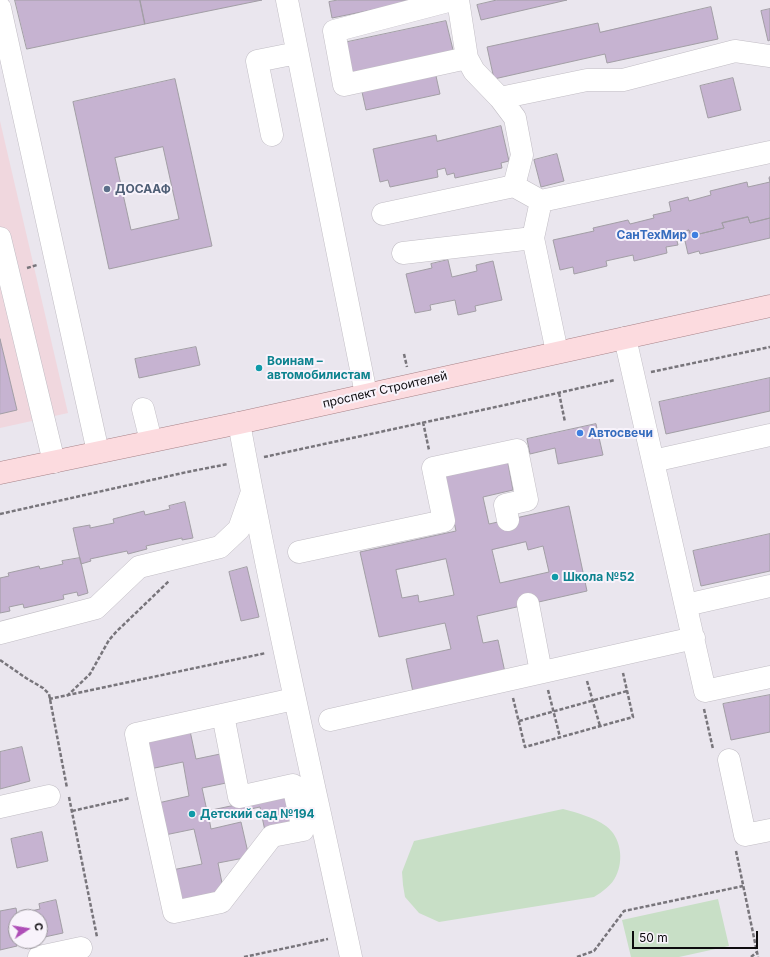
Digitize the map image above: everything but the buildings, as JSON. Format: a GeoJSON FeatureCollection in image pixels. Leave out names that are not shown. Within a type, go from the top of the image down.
{"type":"FeatureCollection","features":[{"type":"Feature","properties":{"kind":"main road","name":"проспект Строителей"},"geometry":{"type":"LineString","coordinates":[[0,473],[239,423],[770,306]]}},
{"type":"Feature","properties":{"kind":"street"},"geometry":{"type":"LineString","coordinates":[[287,0],[366,394]]}},
{"type":"Feature","properties":{"kind":"street"},"geometry":{"type":"LineString","coordinates":[[452,0],[334,32],[344,85],[467,58]]}},
{"type":"Feature","properties":{"kind":"street"},"geometry":{"type":"LineString","coordinates":[[458,0],[467,58],[474,71],[500,98],[515,118],[522,155],[514,186]]}},
{"type":"Feature","properties":{"kind":"street"},"geometry":{"type":"LineString","coordinates":[[0,8],[98,452]]}},
{"type":"Feature","properties":{"kind":"street"},"geometry":{"type":"LineString","coordinates":[[500,98],[587,80],[623,80],[735,51],[770,56]]}},
{"type":"Feature","properties":{"kind":"street"},"geometry":{"type":"LineString","coordinates":[[272,135],[257,61],[299,60]]}},
{"type":"Feature","properties":{"kind":"street"},"geometry":{"type":"LineString","coordinates":[[383,214],[514,186],[541,202],[770,152]]}},
{"type":"Feature","properties":{"kind":"street"},"geometry":{"type":"LineString","coordinates":[[541,202],[533,238],[557,352]]}},
{"type":"Feature","properties":{"kind":"street"},"geometry":{"type":"LineString","coordinates":[[0,238],[54,462]]}},
{"type":"Feature","properties":{"kind":"street"},"geometry":{"type":"LineString","coordinates":[[404,253],[533,238]]}},
{"type":"Feature","properties":{"kind":"street"},"geometry":{"type":"LineString","coordinates":[[625,338],[705,691],[770,677]]}},
{"type":"Feature","properties":{"kind":"street"},"geometry":{"type":"LineString","coordinates":[[144,409],[151,441]]}},
{"type":"Feature","properties":{"kind":"street"},"geometry":{"type":"LineString","coordinates":[[239,423],[294,699],[351,957]]}},
{"type":"Feature","properties":{"kind":"street"},"geometry":{"type":"LineString","coordinates":[[653,460],[770,436]]}},
{"type":"Feature","properties":{"kind":"street"},"geometry":{"type":"LineString","coordinates":[[298,552],[444,521],[433,468],[517,450],[527,500],[505,505],[508,520]]}},
{"type":"Feature","properties":{"kind":"street"},"geometry":{"type":"LineString","coordinates":[[0,633],[96,608],[139,567],[220,548],[239,529],[252,492]]}},
{"type":"Feature","properties":{"kind":"street"},"geometry":{"type":"LineString","coordinates":[[686,604],[770,586]]}},
{"type":"Feature","properties":{"kind":"street"},"geometry":{"type":"LineString","coordinates":[[528,604],[544,678]]}},
{"type":"Feature","properties":{"kind":"street"},"geometry":{"type":"LineString","coordinates":[[330,720],[509,679],[544,678],[618,655],[694,638]]}},
{"type":"Feature","properties":{"kind":"street"},"geometry":{"type":"LineString","coordinates":[[223,715],[239,797],[293,785],[303,830],[272,836],[221,902],[174,912],[136,734],[294,699]]}},
{"type":"Feature","properties":{"kind":"street"},"geometry":{"type":"LineString","coordinates":[[729,760],[745,835],[770,830]]}},
{"type":"Feature","properties":{"kind":"street"},"geometry":{"type":"LineString","coordinates":[[0,807],[62,794]]}},
{"type":"Feature","properties":{"kind":"street"},"geometry":{"type":"LineString","coordinates":[[39,957],[89,945]]}},
{"type":"Feature","properties":{"kind":"path"},"geometry":{"type":"LineString","coordinates":[[0,514],[187,472],[770,347]]}},
{"type":"Feature","properties":{"kind":"path"},"geometry":{"type":"LineString","coordinates":[[404,354],[407,368]]}},
{"type":"Feature","properties":{"kind":"path"},"geometry":{"type":"LineString","coordinates":[[559,393],[565,422]]}},
{"type":"Feature","properties":{"kind":"path"},"geometry":{"type":"LineString","coordinates":[[423,422],[433,468]]}},
{"type":"Feature","properties":{"kind":"path"},"geometry":{"type":"LineString","coordinates":[[66,696],[90,674],[109,640],[116,632],[170,579],[179,558]]}},
{"type":"Feature","properties":{"kind":"path"},"geometry":{"type":"LineString","coordinates":[[50,699],[284,649]]}},
{"type":"Feature","properties":{"kind":"path"},"geometry":{"type":"LineString","coordinates":[[509,679],[525,747],[633,716],[618,655]]}},
{"type":"Feature","properties":{"kind":"path"},"geometry":{"type":"LineString","coordinates":[[0,660],[43,688],[49,694],[62,794],[72,811],[89,945]]}},
{"type":"Feature","properties":{"kind":"path"},"geometry":{"type":"LineString","coordinates":[[585,675],[600,726]]}},
{"type":"Feature","properties":{"kind":"path"},"geometry":{"type":"LineString","coordinates":[[544,678],[560,737]]}},
{"type":"Feature","properties":{"kind":"path"},"geometry":{"type":"LineString","coordinates":[[519,721],[627,691]]}},
{"type":"Feature","properties":{"kind":"path"},"geometry":{"type":"LineString","coordinates":[[72,811],[148,794]]}},
{"type":"Feature","properties":{"kind":"path"},"geometry":{"type":"LineString","coordinates":[[738,858],[758,957]]}},
{"type":"Feature","properties":{"kind":"path"},"geometry":{"type":"LineString","coordinates":[[578,957],[594,951],[624,911],[743,886]]}},
{"type":"Feature","properties":{"kind":"path"},"geometry":{"type":"LineString","coordinates":[[244,957],[346,936]]}},
{"type":"Feature","properties":{"kind":"path"},"geometry":{"type":"LineString","coordinates":[[751,957],[757,952]]}},
{"type":"Feature","properties":{"kind":"shaded area"},"geometry":{"type":"Polygon","coordinates":[[[0,121],[68,413],[0,428],[0,121]]]}},
{"type":"Feature","properties":{"kind":"green space"},"geometry":{"type":"Polygon","coordinates":[[[563,809],[596,820],[606,826],[618,842],[620,849],[620,863],[616,876],[603,891],[594,897],[439,922],[419,913],[405,897],[402,872],[414,841],[563,809]]]}},
{"type":"Feature","properties":{"kind":"green space"},"geometry":{"type":"Polygon","coordinates":[[[718,899],[729,946],[679,957],[631,957],[622,920],[718,899]]]}},
{"type":"Feature","properties":{"kind":"place","name":"ДОСААФ"},"geometry":{"type":"Point","coordinates":[107,189]}},
{"type":"Feature","properties":{"kind":"place","name":"СанТехМир"},"geometry":{"type":"Point","coordinates":[695,235]}},
{"type":"Feature","properties":{"kind":"place","name":"Воинам – автомобилистам"},"geometry":{"type":"Point","coordinates":[259,368]}},
{"type":"Feature","properties":{"kind":"place","name":"Автосвечи"},"geometry":{"type":"Point","coordinates":[580,433]}},
{"type":"Feature","properties":{"kind":"place","name":"Школа №52"},"geometry":{"type":"Point","coordinates":[555,577]}},
{"type":"Feature","properties":{"kind":"place","name":"Детский сад №194"},"geometry":{"type":"Point","coordinates":[192,814]}}]}
